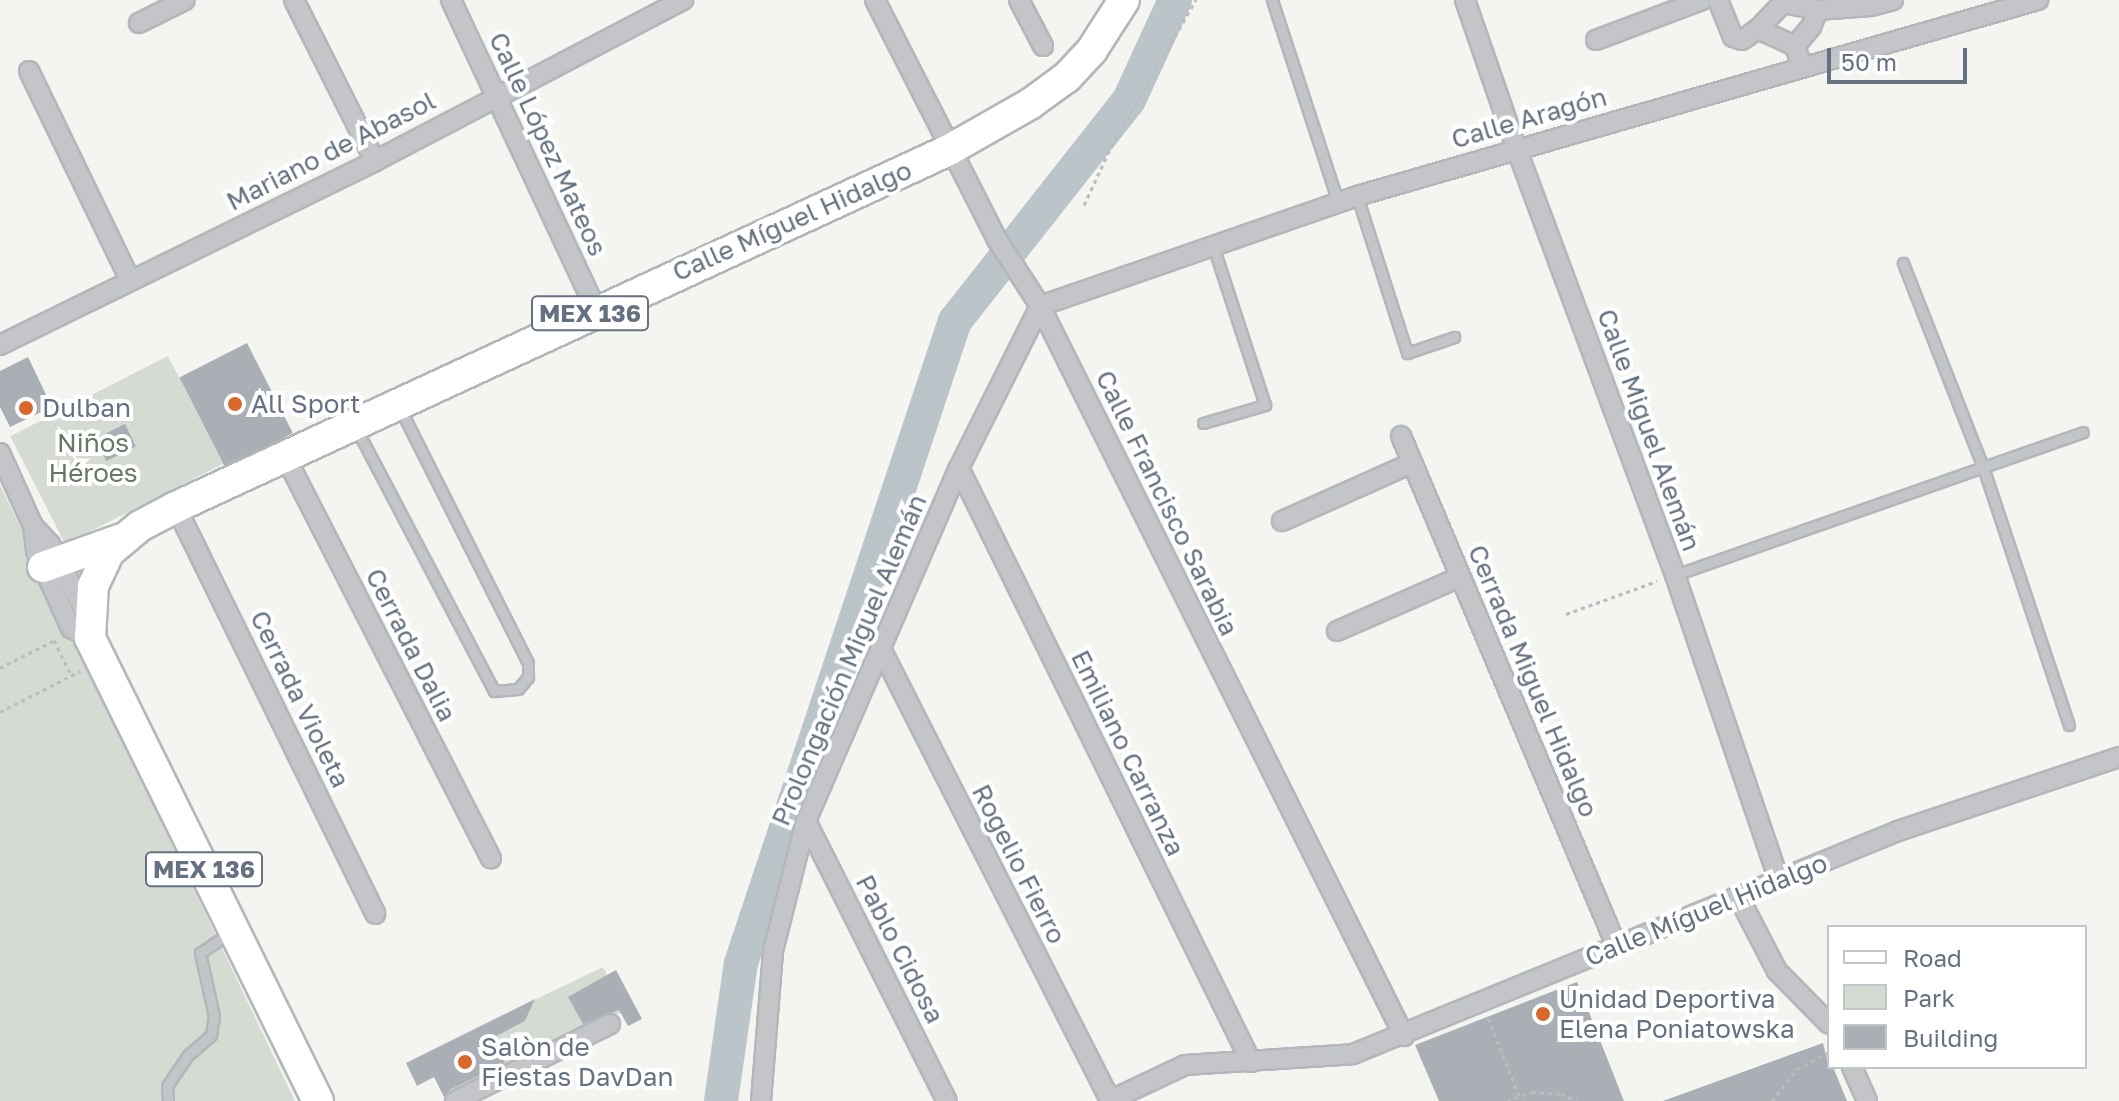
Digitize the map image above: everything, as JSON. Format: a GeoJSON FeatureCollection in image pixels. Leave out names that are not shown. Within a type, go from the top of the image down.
{"type":"FeatureCollection","features":[{"type":"Feature","properties":{"kind":"main road","name":"Calle Míguel Hidalgo"},"geometry":{"type":"LineString","coordinates":[[89,637],[93,586],[100,568],[121,539],[176,507],[352,424],[949,150],[1030,104],[1067,77],[1092,50],[1124,0]]}},
{"type":"Feature","properties":{"kind":"main road"},"geometry":{"type":"LineString","coordinates":[[50,564],[121,539]]}},
{"type":"Feature","properties":{"kind":"main road","name":"MEX 136"},"geometry":{"type":"LineString","coordinates":[[89,637],[318,1101]]}},
{"type":"Feature","properties":{"kind":"street"},"geometry":{"type":"LineString","coordinates":[[139,23],[185,0]]}},
{"type":"Feature","properties":{"kind":"street"},"geometry":{"type":"LineString","coordinates":[[294,0],[375,161]]}},
{"type":"Feature","properties":{"kind":"street","name":"Calle López Mateos"},"geometry":{"type":"LineString","coordinates":[[451,0],[596,310]]}},
{"type":"Feature","properties":{"kind":"street","name":"Mariano de Abasol"},"geometry":{"type":"LineString","coordinates":[[0,345],[129,278],[375,161],[683,0]]}},
{"type":"Feature","properties":{"kind":"street","name":"Calle Francisco Sarabia"},"geometry":{"type":"LineString","coordinates":[[875,0],[949,150],[998,241],[1034,298],[1404,1036]]}},
{"type":"Feature","properties":{"kind":"street"},"geometry":{"type":"LineString","coordinates":[[1019,0],[1043,46]]}},
{"type":"Feature","properties":{"kind":"street","name":"Calle Miguel Alemán"},"geometry":{"type":"LineString","coordinates":[[1465,0],[1517,150],[1675,575],[1779,881]]}},
{"type":"Feature","properties":{"kind":"street"},"geometry":{"type":"LineString","coordinates":[[1596,40],[1702,0]]}},
{"type":"Feature","properties":{"kind":"street"},"geometry":{"type":"LineString","coordinates":[[1718,0],[1733,37],[1742,40],[1758,29],[1783,3],[1818,10],[1893,0]]}},
{"type":"Feature","properties":{"kind":"street","name":"Calle Aragón"},"geometry":{"type":"LineString","coordinates":[[1034,298],[1213,246],[1357,196],[2038,0]]}},
{"type":"Feature","properties":{"kind":"street"},"geometry":{"type":"LineString","coordinates":[[1795,46],[1811,27],[1818,10]]}},
{"type":"Feature","properties":{"kind":"street"},"geometry":{"type":"LineString","coordinates":[[1758,29],[1795,46],[1802,66]]}},
{"type":"Feature","properties":{"kind":"street"},"geometry":{"type":"LineString","coordinates":[[29,71],[129,278]]}},
{"type":"Feature","properties":{"kind":"street","name":"Prolongación Miguel Alemán"},"geometry":{"type":"LineString","coordinates":[[761,1101],[773,951],[806,821],[1034,298]]}},
{"type":"Feature","properties":{"kind":"street","name":"Cerrada Miguel Hidalgo"},"geometry":{"type":"LineString","coordinates":[[1401,436],[1617,947]]}},
{"type":"Feature","properties":{"kind":"street"},"geometry":{"type":"LineString","coordinates":[[0,453],[33,526],[50,544],[50,564],[89,637]]}},
{"type":"Feature","properties":{"kind":"street","name":"Cerrada Dalia"},"geometry":{"type":"LineString","coordinates":[[285,456],[491,858]]}},
{"type":"Feature","properties":{"kind":"street"},"geometry":{"type":"LineString","coordinates":[[1282,521],[1412,463]]}},
{"type":"Feature","properties":{"kind":"street","name":"Emiliano Carranza"},"geometry":{"type":"LineString","coordinates":[[959,468],[1251,1062]]}},
{"type":"Feature","properties":{"kind":"street","name":"Cerrada Violeta"},"geometry":{"type":"LineString","coordinates":[[176,507],[375,914]]}},
{"type":"Feature","properties":{"kind":"street"},"geometry":{"type":"LineString","coordinates":[[1337,631],[1460,577]]}},
{"type":"Feature","properties":{"kind":"street","name":"Rogelio Fierro"},"geometry":{"type":"LineString","coordinates":[[882,651],[1109,1101]]}},
{"type":"Feature","properties":{"kind":"street","name":"Calle Míguel Hidalgo"},"geometry":{"type":"LineString","coordinates":[[1109,1101],[1185,1065],[1353,1054],[1404,1036],[1898,831],[2119,757]]}},
{"type":"Feature","properties":{"kind":"street","name":"Pablo Cidosa"},"geometry":{"type":"LineString","coordinates":[[806,821],[947,1101]]}},
{"type":"Feature","properties":{"kind":"street"},"geometry":{"type":"LineString","coordinates":[[1738,896],[1777,971],[1827,1022]]}},
{"type":"Feature","properties":{"kind":"street"},"geometry":{"type":"LineString","coordinates":[[455,1101],[610,1024]]}},
{"type":"Feature","properties":{"kind":"street"},"geometry":{"type":"LineString","coordinates":[[1853,1069],[1867,1101]]}},
{"type":"Feature","properties":{"kind":"lane"},"geometry":{"type":"LineString","coordinates":[[1272,0],[1338,202]]}},
{"type":"Feature","properties":{"kind":"lane"},"geometry":{"type":"LineString","coordinates":[[1357,196],[1407,353],[1454,337]]}},
{"type":"Feature","properties":{"kind":"lane"},"geometry":{"type":"LineString","coordinates":[[1203,423],[1265,405],[1213,246]]}},
{"type":"Feature","properties":{"kind":"lane"},"geometry":{"type":"LineString","coordinates":[[1903,263],[1983,467],[2069,725]]}},
{"type":"Feature","properties":{"kind":"lane"},"geometry":{"type":"LineString","coordinates":[[352,424],[494,691],[518,689],[528,677],[528,663],[397,403]]}},
{"type":"Feature","properties":{"kind":"lane"},"geometry":{"type":"LineString","coordinates":[[1675,575],[2083,432]]}},
{"type":"Feature","properties":{"kind":"lane"},"geometry":{"type":"LineString","coordinates":[[168,1101],[167,1086],[187,1056],[211,1035],[214,1016],[200,953],[234,930]]}},
{"type":"Feature","properties":{"kind":"path"},"geometry":{"type":"LineString","coordinates":[[1084,205],[1111,147],[1196,0]]}},
{"type":"Feature","properties":{"kind":"path"},"geometry":{"type":"LineString","coordinates":[[1566,614],[1675,575]]}},
{"type":"Feature","properties":{"kind":"path"},"geometry":{"type":"LineString","coordinates":[[0,668],[54,640],[89,637]]}},
{"type":"Feature","properties":{"kind":"path"},"geometry":{"type":"LineString","coordinates":[[0,712],[71,675],[89,637]]}},
{"type":"Feature","properties":{"kind":"path"},"geometry":{"type":"LineString","coordinates":[[54,640],[71,675]]}},
{"type":"Feature","properties":{"kind":"path"},"geometry":{"type":"LineString","coordinates":[[1482,1003],[1519,1096]]}},
{"type":"Feature","properties":{"kind":"path"},"geometry":{"type":"LineString","coordinates":[[1772,1101],[1797,1069],[1827,1053]]}},
{"type":"Feature","properties":{"kind":"path"},"geometry":{"type":"LineString","coordinates":[[1507,1101],[1532,1092],[1561,1094],[1577,1101]]}},
{"type":"Feature","properties":{"kind":"green space","name":"Niños Héroes"},"geometry":{"type":"Polygon","coordinates":[[[168,356],[223,464],[65,544],[10,436],[168,356]]]}},
{"type":"Feature","properties":{"kind":"green space"},"geometry":{"type":"Polygon","coordinates":[[[0,485],[89,670],[295,1101],[0,1101],[0,485]]]}},
{"type":"Feature","properties":{"kind":"green space"},"geometry":{"type":"Polygon","coordinates":[[[603,967],[626,1010],[508,1069],[493,1038],[525,1021],[530,1011],[526,1004],[603,967]]]}},
{"type":"Feature","properties":{"kind":"building","name":"All Sport"},"geometry":{"type":"Polygon","coordinates":[[[247,343],[293,433],[225,467],[179,378],[247,343]]]}},
{"type":"Feature","properties":{"kind":"building"},"geometry":{"type":"Polygon","coordinates":[[[28,357],[52,407],[10,427],[0,407],[0,371],[28,357]]]}},
{"type":"Feature","properties":{"kind":"building"},"geometry":{"type":"Polygon","coordinates":[[[125,424],[136,446],[106,461],[95,438],[125,424]]]}},
{"type":"Feature","properties":{"kind":"building"},"geometry":{"type":"Polygon","coordinates":[[[616,970],[642,1019],[628,1026],[619,1010],[583,1024],[568,997],[616,970]]]}},
{"type":"Feature","properties":{"kind":"building","name":"Unidad Deportiva Elena Poniatowska"},"geometry":{"type":"Polygon","coordinates":[[[1577,982],[1624,1101],[1439,1101],[1415,1045],[1577,982]]]}},
{"type":"Feature","properties":{"kind":"building","name":"Salòn de Fiestas DavDan"},"geometry":{"type":"Polygon","coordinates":[[[535,999],[525,1021],[493,1038],[505,1063],[450,1090],[444,1097],[434,1077],[417,1086],[406,1063],[535,999]]]}},
{"type":"Feature","properties":{"kind":"building","name":"Unidad Deportiva Elena Poniatowska"},"geometry":{"type":"Polygon","coordinates":[[[1823,1043],[1827,1069],[1834,1069],[1847,1101],[1663,1101],[1823,1043]]]}},
{"type":"Feature","properties":{"kind":"waterway"},"geometry":{"type":"LineString","coordinates":[[721,1101],[741,963],[955,321],[1129,100],[1175,0]]}},
{"type":"Feature","properties":{"kind":"place","name":"All Sport"},"geometry":{"type":"Point","coordinates":[235,404]}},
{"type":"Feature","properties":{"kind":"place","name":"Dulban"},"geometry":{"type":"Point","coordinates":[26,408]}},
{"type":"Feature","properties":{"kind":"place","name":"Unidad Deportiva Elena Poniatowska"},"geometry":{"type":"Point","coordinates":[1543,1014]}},
{"type":"Feature","properties":{"kind":"place","name":"Salòn de Fiestas DavDan"},"geometry":{"type":"Point","coordinates":[465,1062]}}]}
